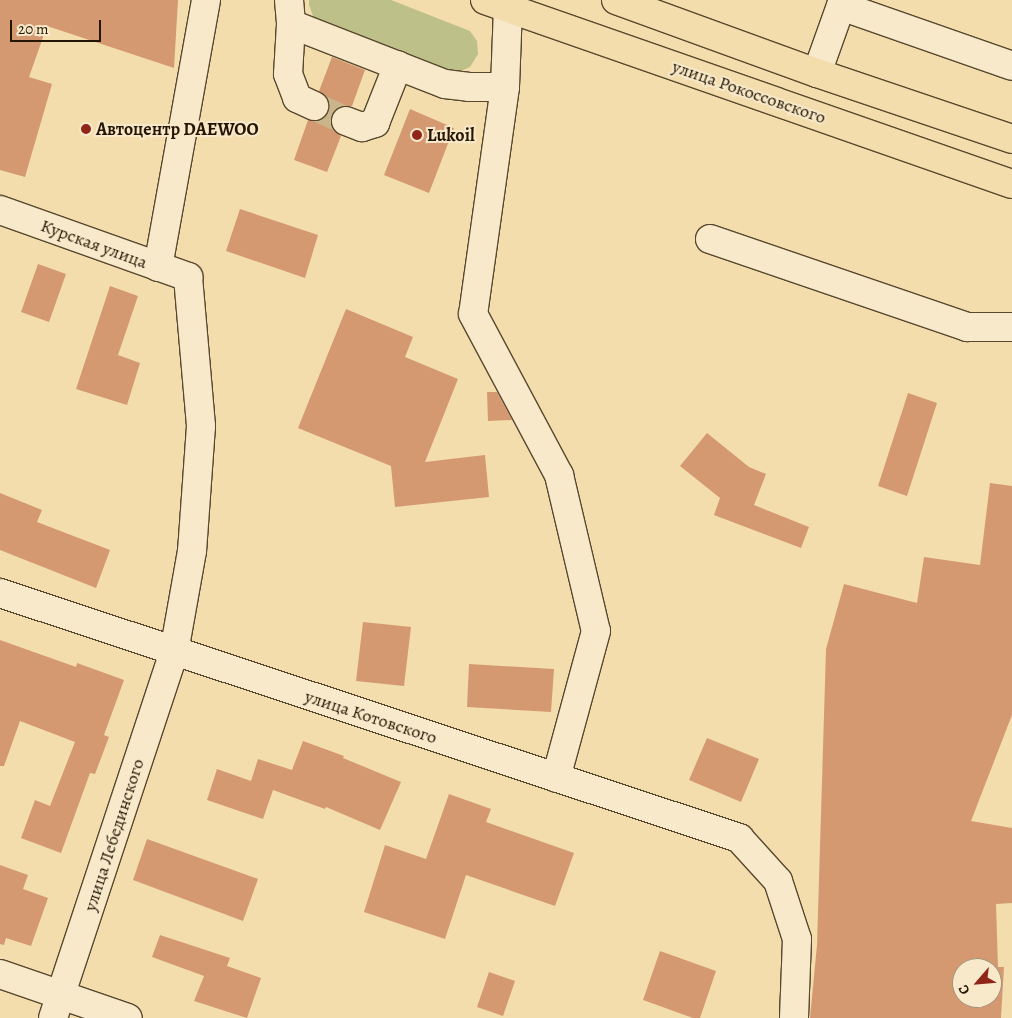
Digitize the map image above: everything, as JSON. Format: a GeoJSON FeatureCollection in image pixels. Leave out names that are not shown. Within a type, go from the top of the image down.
{"type":"FeatureCollection","features":[{"type":"Feature","properties":{"kind":"highway"},"geometry":{"type":"LineString","coordinates":[[616,0],[817,73],[1012,139]]}},
{"type":"Feature","properties":{"kind":"highway","name":"улица Рокоссовского"},"geometry":{"type":"LineString","coordinates":[[496,4],[1012,184]]}},
{"type":"Feature","properties":{"kind":"street"},"geometry":{"type":"LineString","coordinates":[[158,267],[206,0]]}},
{"type":"Feature","properties":{"kind":"street"},"geometry":{"type":"LineString","coordinates":[[817,73],[842,3],[1012,66]]}},
{"type":"Feature","properties":{"kind":"street"},"geometry":{"type":"LineString","coordinates":[[496,4],[505,87],[473,314],[559,475],[596,631],[556,778]]}},
{"type":"Feature","properties":{"kind":"street"},"geometry":{"type":"LineString","coordinates":[[314,106],[297,98],[288,74],[290,12],[398,64],[445,84],[459,87],[505,87]]}},
{"type":"Feature","properties":{"kind":"street"},"geometry":{"type":"LineString","coordinates":[[346,121],[362,127],[375,123],[398,64]]}},
{"type":"Feature","properties":{"kind":"street","name":"Курская улица"},"geometry":{"type":"LineString","coordinates":[[0,210],[188,277],[200,426],[192,551],[174,652]]}},
{"type":"Feature","properties":{"kind":"street"},"geometry":{"type":"LineString","coordinates":[[710,239],[967,327],[1012,327]]}},
{"type":"Feature","properties":{"kind":"street","name":"улица Котовского"},"geometry":{"type":"LineString","coordinates":[[0,593],[739,838],[778,881],[797,939],[794,1018]]}},
{"type":"Feature","properties":{"kind":"street","name":"улица Лебединского"},"geometry":{"type":"LineString","coordinates":[[57,1007],[174,652]]}},
{"type":"Feature","properties":{"kind":"street"},"geometry":{"type":"LineString","coordinates":[[0,974],[57,1007],[128,1018]]}},
{"type":"Feature","properties":{"kind":"green space"},"geometry":{"type":"Polygon","coordinates":[[[309,0],[391,0],[470,31],[477,41],[478,54],[470,67],[461,71],[445,72],[314,19],[309,0]]]}},
{"type":"Feature","properties":{"kind":"building"},"geometry":{"type":"Polygon","coordinates":[[[0,0],[178,0],[174,68],[47,26],[29,77],[52,84],[25,177],[0,170],[0,0]]]}},
{"type":"Feature","properties":{"kind":"building"},"geometry":{"type":"Polygon","coordinates":[[[332,57],[365,70],[352,106],[343,106],[336,109],[332,115],[331,124],[334,131],[341,136],[327,172],[294,160],[308,120],[316,121],[322,119],[328,112],[330,105],[327,98],[319,91],[332,57]]]}},
{"type":"Feature","properties":{"kind":"building"},"geometry":{"type":"Polygon","coordinates":[[[410,109],[454,128],[429,193],[384,175],[410,109]]]}},
{"type":"Feature","properties":{"kind":"building"},"geometry":{"type":"Polygon","coordinates":[[[240,209],[318,235],[305,278],[226,251],[240,209]]]}},
{"type":"Feature","properties":{"kind":"building"},"geometry":{"type":"Polygon","coordinates":[[[38,264],[66,274],[49,322],[21,312],[38,264]]]}},
{"type":"Feature","properties":{"kind":"building"},"geometry":{"type":"Polygon","coordinates":[[[110,286],[138,296],[118,355],[140,363],[127,405],[76,389],[110,286]]]}},
{"type":"Feature","properties":{"kind":"building"},"geometry":{"type":"Polygon","coordinates":[[[346,309],[413,337],[405,357],[458,379],[425,462],[485,455],[489,497],[395,507],[391,466],[298,428],[346,309]]]}},
{"type":"Feature","properties":{"kind":"building"},"geometry":{"type":"Polygon","coordinates":[[[487,392],[497,392],[512,420],[488,421],[487,392]]]}},
{"type":"Feature","properties":{"kind":"building"},"geometry":{"type":"Polygon","coordinates":[[[908,393],[937,403],[907,496],[878,486],[908,393]]]}},
{"type":"Feature","properties":{"kind":"building"},"geometry":{"type":"Polygon","coordinates":[[[707,433],[749,467],[766,474],[754,505],[809,527],[801,548],[714,515],[720,498],[680,466],[707,433]]]}},
{"type":"Feature","properties":{"kind":"building"},"geometry":{"type":"Polygon","coordinates":[[[990,483],[1012,486],[1012,715],[971,821],[1012,828],[1012,903],[996,904],[998,958],[952,958],[952,1008],[1002,1008],[1001,1018],[810,1018],[817,945],[826,649],[844,584],[917,603],[924,557],[980,565],[990,483]]]}},
{"type":"Feature","properties":{"kind":"building"},"geometry":{"type":"Polygon","coordinates":[[[0,493],[42,510],[37,522],[110,550],[96,588],[0,550],[0,493]]]}},
{"type":"Feature","properties":{"kind":"building"},"geometry":{"type":"Polygon","coordinates":[[[363,622],[411,627],[404,686],[356,681],[363,622]]]}},
{"type":"Feature","properties":{"kind":"building"},"geometry":{"type":"Polygon","coordinates":[[[0,640],[76,667],[77,663],[124,680],[104,735],[109,737],[95,774],[90,773],[61,853],[21,838],[35,800],[50,806],[75,742],[20,721],[4,766],[0,766],[0,640]]]}},
{"type":"Feature","properties":{"kind":"building"},"geometry":{"type":"Polygon","coordinates":[[[469,664],[554,669],[551,712],[467,707],[469,664]]]}},
{"type":"Feature","properties":{"kind":"building"},"geometry":{"type":"Polygon","coordinates":[[[707,738],[759,759],[741,802],[689,780],[707,738]]]}},
{"type":"Feature","properties":{"kind":"building"},"geometry":{"type":"Polygon","coordinates":[[[303,741],[344,756],[343,758],[401,782],[380,830],[326,807],[325,809],[273,790],[263,819],[207,800],[217,769],[251,781],[258,759],[292,770],[303,741]]]}},
{"type":"Feature","properties":{"kind":"building"},"geometry":{"type":"Polygon","coordinates":[[[449,794],[491,809],[486,822],[574,853],[555,906],[466,875],[445,939],[364,912],[385,845],[426,859],[449,794]]]}},
{"type":"Feature","properties":{"kind":"building"},"geometry":{"type":"Polygon","coordinates":[[[147,839],[258,879],[243,921],[133,880],[147,839]]]}},
{"type":"Feature","properties":{"kind":"building"},"geometry":{"type":"Polygon","coordinates":[[[0,865],[28,875],[23,889],[48,898],[31,946],[6,938],[4,945],[0,944],[0,865]]]}},
{"type":"Feature","properties":{"kind":"building"},"geometry":{"type":"Polygon","coordinates":[[[160,935],[230,958],[227,966],[261,978],[247,1018],[194,1001],[204,976],[152,957],[160,935]]]}},
{"type":"Feature","properties":{"kind":"building"},"geometry":{"type":"Polygon","coordinates":[[[660,951],[716,971],[700,1018],[693,1018],[643,1000],[660,951]]]}},
{"type":"Feature","properties":{"kind":"building"},"geometry":{"type":"Polygon","coordinates":[[[1002,967],[1004,967],[1002,1001],[1002,967]]]}},
{"type":"Feature","properties":{"kind":"building"},"geometry":{"type":"Polygon","coordinates":[[[489,972],[515,981],[503,1016],[477,1007],[489,972]]]}},
{"type":"Feature","properties":{"kind":"tunnel"},"geometry":{"type":"LineString","coordinates":[[314,106],[346,121]]}},
{"type":"Feature","properties":{"kind":"place","name":"Автоцентр DAEWOO"},"geometry":{"type":"Point","coordinates":[86,129]}},
{"type":"Feature","properties":{"kind":"place","name":"Lukoil"},"geometry":{"type":"Point","coordinates":[417,135]}}]}
